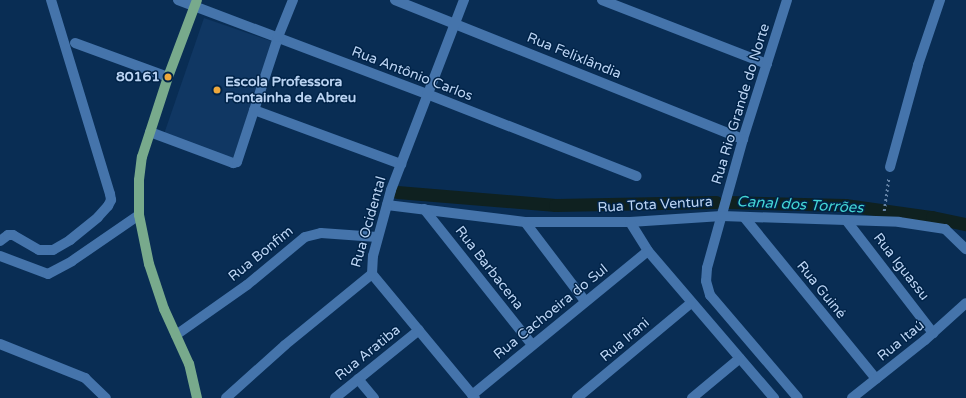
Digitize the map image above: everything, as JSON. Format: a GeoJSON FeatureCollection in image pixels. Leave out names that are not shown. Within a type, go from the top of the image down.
{"type":"FeatureCollection","features":[{"type":"Feature","properties":{"kind":"main road"},"geometry":{"type":"LineString","coordinates":[[196,4],[168,77],[142,157],[139,180],[139,215],[149,264],[176,336],[189,364],[197,398]]}},
{"type":"Feature","properties":{"kind":"street"},"geometry":{"type":"LineString","coordinates":[[0,241],[4,237],[13,235],[39,250],[52,250],[70,240],[98,217],[108,206],[110,200],[110,194],[51,0]]}},
{"type":"Feature","properties":{"kind":"street","name":"Rua Antônio Carlos"},"geometry":{"type":"LineString","coordinates":[[178,0],[196,4],[636,176]]}},
{"type":"Feature","properties":{"kind":"street"},"geometry":{"type":"LineString","coordinates":[[150,132],[233,163],[237,162],[278,37],[293,0]]}},
{"type":"Feature","properties":{"kind":"street","name":"Rua Felixlândia"},"geometry":{"type":"LineString","coordinates":[[395,0],[743,139]]}},
{"type":"Feature","properties":{"kind":"street","name":"Rua Ocidental"},"geometry":{"type":"LineString","coordinates":[[226,398],[285,345],[372,274],[373,256],[386,206],[427,94],[464,0]]}},
{"type":"Feature","properties":{"kind":"street"},"geometry":{"type":"LineString","coordinates":[[602,0],[767,64]]}},
{"type":"Feature","properties":{"kind":"street","name":"Rua Rio Grande do Norte"},"geometry":{"type":"LineString","coordinates":[[787,0],[743,139],[707,268],[706,281],[710,295],[798,398]]}},
{"type":"Feature","properties":{"kind":"street"},"geometry":{"type":"LineString","coordinates":[[890,167],[918,65],[940,0]]}},
{"type":"Feature","properties":{"kind":"street"},"geometry":{"type":"LineString","coordinates":[[75,43],[168,77]]}},
{"type":"Feature","properties":{"kind":"street"},"geometry":{"type":"LineString","coordinates":[[254,110],[401,164]]}},
{"type":"Feature","properties":{"kind":"street","name":"Rua Tota Ventura"},"geometry":{"type":"LineString","coordinates":[[386,206],[424,209],[525,222],[630,222],[722,216],[900,222],[945,229],[966,249]]}},
{"type":"Feature","properties":{"kind":"street","name":"Rua Barbacena"},"geometry":{"type":"LineString","coordinates":[[424,209],[532,345]]}},
{"type":"Feature","properties":{"kind":"street"},"geometry":{"type":"LineString","coordinates":[[0,256],[48,274],[72,261],[139,215]]}},
{"type":"Feature","properties":{"kind":"street","name":"Rua Guiné"},"geometry":{"type":"LineString","coordinates":[[744,217],[876,379]]}},
{"type":"Feature","properties":{"kind":"street","name":"Rua Iguassu"},"geometry":{"type":"LineString","coordinates":[[846,220],[933,332]]}},
{"type":"Feature","properties":{"kind":"street"},"geometry":{"type":"LineString","coordinates":[[525,222],[585,301]]}},
{"type":"Feature","properties":{"kind":"street"},"geometry":{"type":"LineString","coordinates":[[630,222],[648,250],[691,303],[774,398]]}},
{"type":"Feature","properties":{"kind":"street","name":"Rua Bonfim"},"geometry":{"type":"LineString","coordinates":[[176,336],[247,285],[305,236],[321,233],[377,237]]}},
{"type":"Feature","properties":{"kind":"street","name":"Rua Cachoeira do Sul"},"geometry":{"type":"LineString","coordinates":[[474,396],[532,345],[648,250]]}},
{"type":"Feature","properties":{"kind":"street"},"geometry":{"type":"LineString","coordinates":[[372,274],[474,396]]}},
{"type":"Feature","properties":{"kind":"street","name":"Rua Irani"},"geometry":{"type":"LineString","coordinates":[[577,398],[691,303]]}},
{"type":"Feature","properties":{"kind":"street","name":"Rua Itaú"},"geometry":{"type":"LineString","coordinates":[[852,398],[966,303]]}},
{"type":"Feature","properties":{"kind":"street","name":"Rua Aratiba"},"geometry":{"type":"LineString","coordinates":[[335,398],[419,330]]}},
{"type":"Feature","properties":{"kind":"street"},"geometry":{"type":"LineString","coordinates":[[0,344],[85,378],[106,398]]}},
{"type":"Feature","properties":{"kind":"street"},"geometry":{"type":"LineString","coordinates":[[692,398],[740,358]]}},
{"type":"Feature","properties":{"kind":"street"},"geometry":{"type":"LineString","coordinates":[[358,379],[374,398]]}},
{"type":"Feature","properties":{"kind":"path"},"geometry":{"type":"LineString","coordinates":[[885,203],[890,167]]}},
{"type":"Feature","properties":{"kind":"shaded area","name":"Escola Professora Fontainha de Abreu"},"geometry":{"type":"Polygon","coordinates":[[[204,18],[273,42],[232,162],[163,138],[204,18]]]}},
{"type":"Feature","properties":{"kind":"waterway"},"geometry":{"type":"LineString","coordinates":[[397,192],[555,205],[716,202]]}},
{"type":"Feature","properties":{"kind":"waterway","name":"Canal dos Torrões"},"geometry":{"type":"LineString","coordinates":[[728,202],[845,205],[932,217],[966,224]]}},
{"type":"Feature","properties":{"kind":"place","name":"80161"},"geometry":{"type":"Point","coordinates":[168,77]}},
{"type":"Feature","properties":{"kind":"place","name":"Escola Professora Fontainha de Abreu"},"geometry":{"type":"Point","coordinates":[217,90]}}]}
